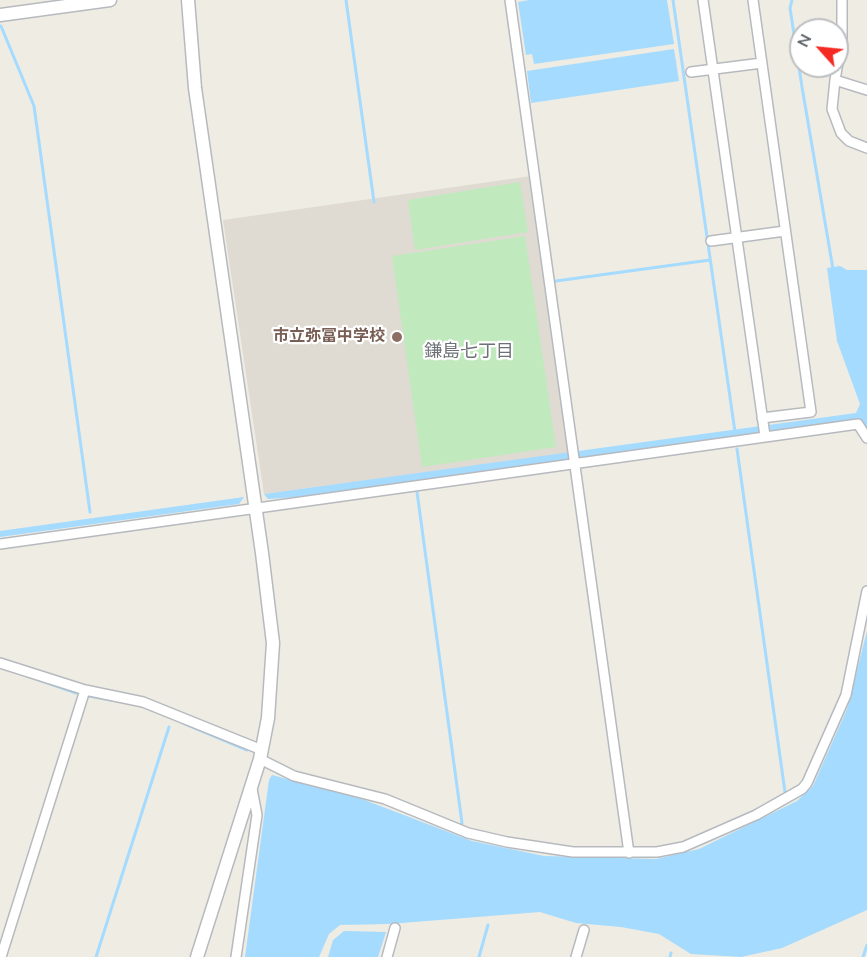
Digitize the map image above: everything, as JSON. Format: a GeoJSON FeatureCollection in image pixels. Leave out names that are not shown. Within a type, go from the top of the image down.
{"type":"FeatureCollection","features":[{"type":"Feature","properties":{"kind":"street"},"geometry":{"type":"LineString","coordinates":[[0,15],[110,0]]}},
{"type":"Feature","properties":{"kind":"street"},"geometry":{"type":"LineString","coordinates":[[188,0],[195,88],[273,643],[268,718],[261,754],[197,957]]}},
{"type":"Feature","properties":{"kind":"street"},"geometry":{"type":"LineString","coordinates":[[510,0],[629,853]]}},
{"type":"Feature","properties":{"kind":"street"},"geometry":{"type":"LineString","coordinates":[[703,0],[765,436]]}},
{"type":"Feature","properties":{"kind":"street"},"geometry":{"type":"LineString","coordinates":[[753,0],[811,412],[763,420]]}},
{"type":"Feature","properties":{"kind":"street"},"geometry":{"type":"LineString","coordinates":[[842,0],[842,39],[832,110],[841,133],[849,141],[867,148]]}},
{"type":"Feature","properties":{"kind":"street"},"geometry":{"type":"LineString","coordinates":[[691,72],[762,63]]}},
{"type":"Feature","properties":{"kind":"street"},"geometry":{"type":"LineString","coordinates":[[835,80],[867,90]]}},
{"type":"Feature","properties":{"kind":"street"},"geometry":{"type":"LineString","coordinates":[[711,241],[785,231]]}},
{"type":"Feature","properties":{"kind":"street"},"geometry":{"type":"LineString","coordinates":[[0,544],[858,424],[867,438]]}},
{"type":"Feature","properties":{"kind":"street"},"geometry":{"type":"LineString","coordinates":[[0,663],[86,690],[143,702],[261,754],[294,776],[385,799],[468,833],[547,849],[657,852],[683,847],[756,815],[802,789],[842,705],[860,633],[867,591]]}},
{"type":"Feature","properties":{"kind":"street"},"geometry":{"type":"LineString","coordinates":[[1,957],[86,690]]}},
{"type":"Feature","properties":{"kind":"street"},"geometry":{"type":"LineString","coordinates":[[236,957],[257,815],[251,786]]}},
{"type":"Feature","properties":{"kind":"street"},"geometry":{"type":"LineString","coordinates":[[387,957],[395,928]]}},
{"type":"Feature","properties":{"kind":"street"},"geometry":{"type":"LineString","coordinates":[[576,957],[584,930]]}},
{"type":"Feature","properties":{"kind":"shaded area","name":"市立弥冨中学校"},"geometry":{"type":"Polygon","coordinates":[[[531,176],[570,453],[264,494],[223,220],[531,176]]]}},
{"type":"Feature","properties":{"kind":"green space"},"geometry":{"type":"Polygon","coordinates":[[[520,182],[528,232],[415,250],[408,200],[520,182]]]}},
{"type":"Feature","properties":{"kind":"green space"},"geometry":{"type":"Polygon","coordinates":[[[525,236],[556,447],[422,467],[392,256],[525,236]]]}},
{"type":"Feature","properties":{"kind":"water"},"geometry":{"type":"Polygon","coordinates":[[[529,0],[667,0],[674,44],[534,64],[532,54],[526,55],[518,2],[529,0]]]}},
{"type":"Feature","properties":{"kind":"water"},"geometry":{"type":"Polygon","coordinates":[[[674,49],[679,81],[531,103],[527,71],[674,49]]]}},
{"type":"Feature","properties":{"kind":"water"},"geometry":{"type":"Polygon","coordinates":[[[840,266],[847,270],[867,270],[867,428],[859,419],[310,496],[268,499],[264,494],[856,413],[860,404],[837,341],[827,268],[840,266]]]}},
{"type":"Feature","properties":{"kind":"water"},"geometry":{"type":"Polygon","coordinates":[[[244,497],[239,504],[0,537],[0,531],[244,497]]]}},
{"type":"Feature","properties":{"kind":"water"},"geometry":{"type":"Polygon","coordinates":[[[867,631],[867,910],[782,948],[741,957],[691,954],[659,934],[621,927],[576,923],[540,912],[389,924],[340,925],[329,934],[319,957],[245,957],[269,780],[272,775],[362,799],[472,841],[544,856],[656,859],[699,849],[797,801],[813,786],[847,709],[867,631]]]}},
{"type":"Feature","properties":{"kind":"water"},"geometry":{"type":"Polygon","coordinates":[[[344,931],[386,932],[378,957],[328,957],[333,940],[344,931]]]}},
{"type":"Feature","properties":{"kind":"waterway"},"geometry":{"type":"LineString","coordinates":[[346,0],[374,202]]}},
{"type":"Feature","properties":{"kind":"waterway"},"geometry":{"type":"LineString","coordinates":[[673,0],[735,432]]}},
{"type":"Feature","properties":{"kind":"waterway"},"geometry":{"type":"LineString","coordinates":[[792,0],[790,8],[802,87],[833,269]]}},
{"type":"Feature","properties":{"kind":"waterway"},"geometry":{"type":"LineString","coordinates":[[1,26],[34,106],[90,512]]}},
{"type":"Feature","properties":{"kind":"waterway"},"geometry":{"type":"LineString","coordinates":[[556,281],[710,260]]}},
{"type":"Feature","properties":{"kind":"waterway"},"geometry":{"type":"LineString","coordinates":[[737,449],[785,792]]}},
{"type":"Feature","properties":{"kind":"waterway"},"geometry":{"type":"LineString","coordinates":[[417,492],[462,823],[460,825]]}},
{"type":"Feature","properties":{"kind":"waterway"},"geometry":{"type":"LineString","coordinates":[[22,674],[76,693]]}},
{"type":"Feature","properties":{"kind":"waterway"},"geometry":{"type":"LineString","coordinates":[[89,696],[111,700]]}},
{"type":"Feature","properties":{"kind":"waterway"},"geometry":{"type":"LineString","coordinates":[[183,723],[247,750]]}},
{"type":"Feature","properties":{"kind":"waterway"},"geometry":{"type":"LineString","coordinates":[[96,957],[169,727]]}},
{"type":"Feature","properties":{"kind":"waterway"},"geometry":{"type":"LineString","coordinates":[[479,957],[488,925]]}},
{"type":"Feature","properties":{"kind":"waterway"},"geometry":{"type":"LineString","coordinates":[[863,957],[867,945]]}},
{"type":"Feature","properties":{"kind":"waterway"},"geometry":{"type":"LineString","coordinates":[[670,957],[671,953]]}},
{"type":"Feature","properties":{"kind":"place","name":"市立弥冨中学校"},"geometry":{"type":"Point","coordinates":[397,337]}},
{"type":"Feature","properties":{"kind":"district","name":"鎌島七丁目"},"geometry":{"type":"Point","coordinates":[469,353]}}]}
